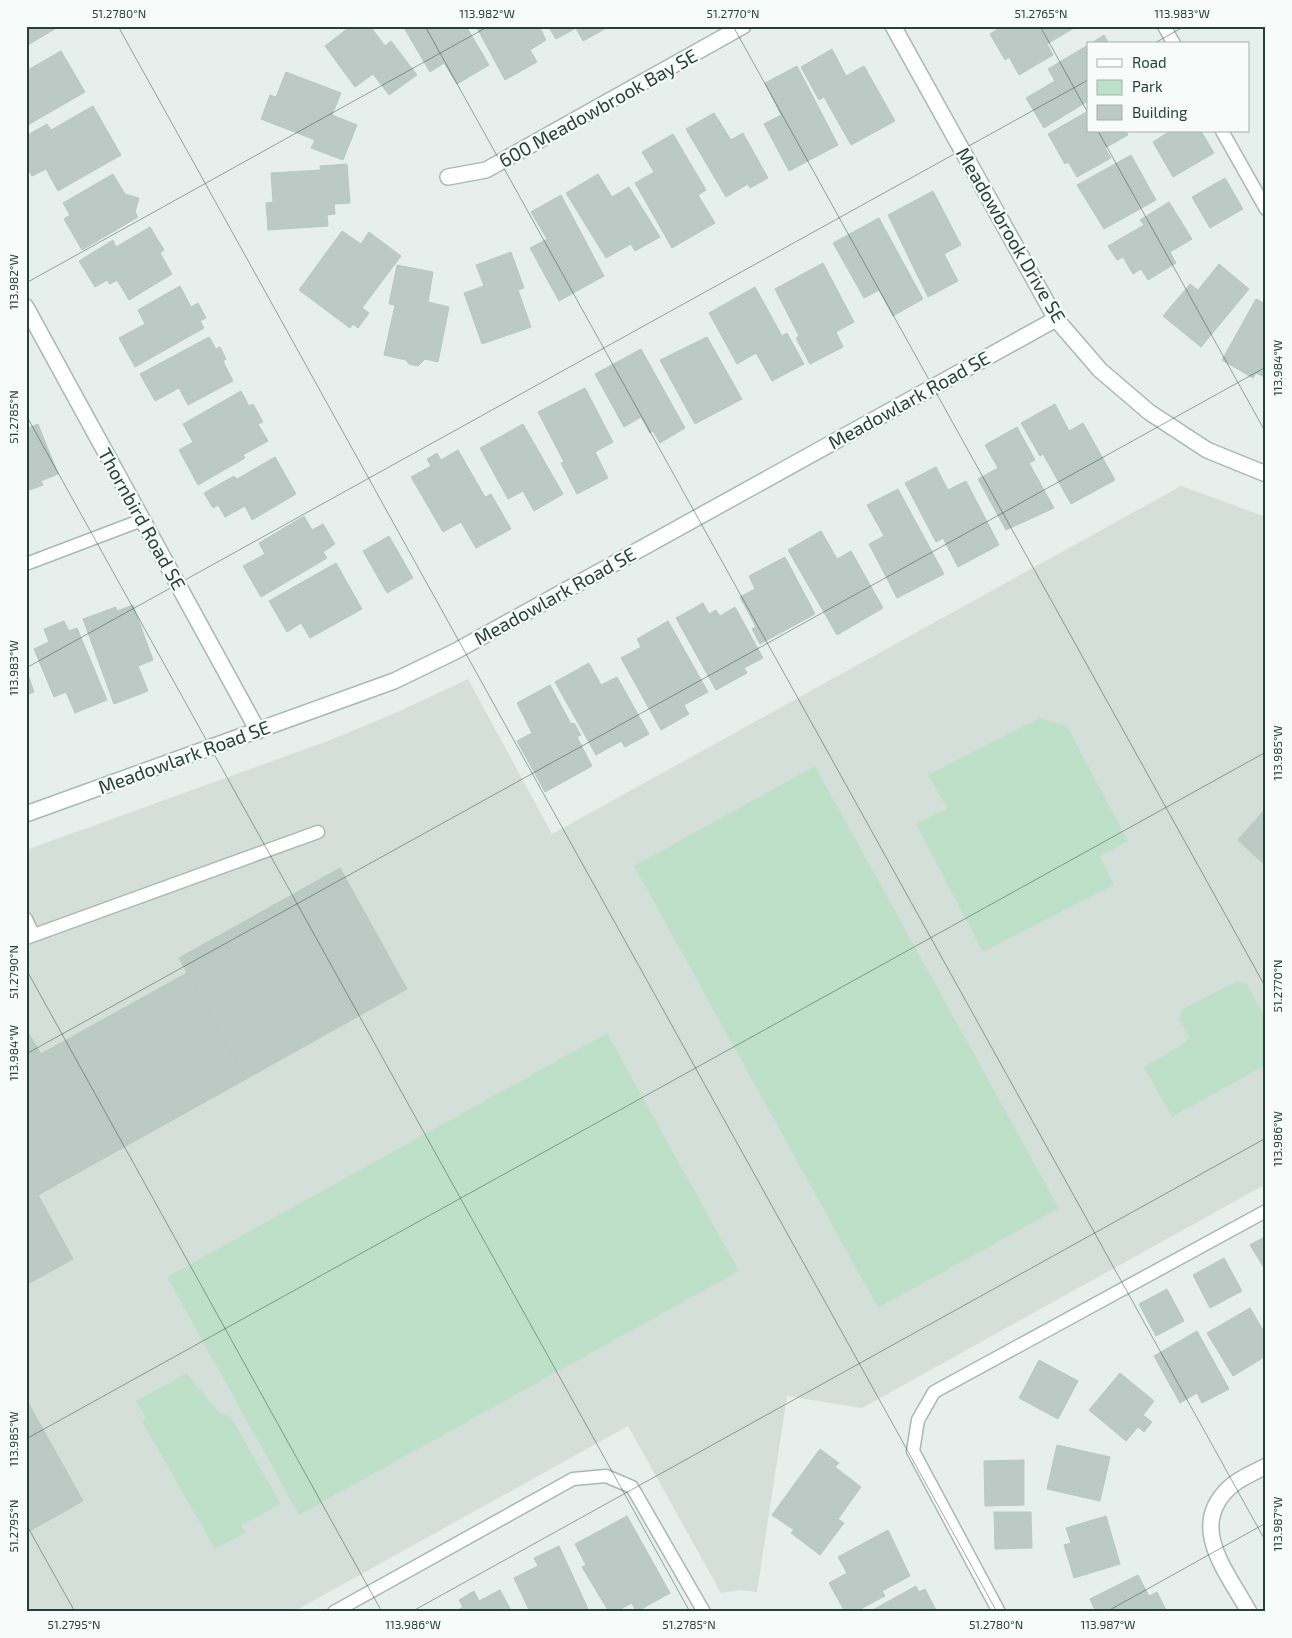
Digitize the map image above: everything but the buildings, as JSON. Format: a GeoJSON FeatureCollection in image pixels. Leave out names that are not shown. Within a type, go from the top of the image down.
{"type":"FeatureCollection","features":[{"type":"Feature","properties":{"kind":"street","name":"600 Meadowbrook Bay SE"},"geometry":{"type":"LineString","coordinates":[[448,177],[486,170],[743,26]]}},
{"type":"Feature","properties":{"kind":"street","name":"Meadowbrook Drive SE"},"geometry":{"type":"LineString","coordinates":[[893,26],[1056,319],[1100,370],[1149,412],[1207,450],[1266,474]]}},
{"type":"Feature","properties":{"kind":"street","name":"Thornbird Road SE"},"geometry":{"type":"LineString","coordinates":[[26,307],[32,329],[142,520],[258,731]]}},
{"type":"Feature","properties":{"kind":"street","name":"Meadowlark Road SE"},"geometry":{"type":"LineString","coordinates":[[26,814],[394,681],[456,651],[1056,319]]}},
{"type":"Feature","properties":{"kind":"street"},"geometry":{"type":"LineString","coordinates":[[1249,1612],[1212,1544],[1210,1529],[1211,1513],[1217,1500],[1230,1486],[1266,1466]]}},
{"type":"Feature","properties":{"kind":"lane"},"geometry":{"type":"LineString","coordinates":[[1164,26],[1173,42]]}},
{"type":"Feature","properties":{"kind":"lane"},"geometry":{"type":"LineString","coordinates":[[1223,132],[1266,210]]}},
{"type":"Feature","properties":{"kind":"lane"},"geometry":{"type":"LineString","coordinates":[[26,564],[142,520]]}},
{"type":"Feature","properties":{"kind":"lane"},"geometry":{"type":"LineString","coordinates":[[26,918],[29,936],[318,832]]}},
{"type":"Feature","properties":{"kind":"lane"},"geometry":{"type":"LineString","coordinates":[[999,1612],[913,1451],[918,1420],[934,1392],[1266,1211]]}},
{"type":"Feature","properties":{"kind":"lane"},"geometry":{"type":"LineString","coordinates":[[334,1612],[573,1479],[606,1476],[632,1487],[704,1612]]}},
{"type":"Feature","properties":{"kind":"shaded area"},"geometry":{"type":"Polygon","coordinates":[[[1181,486],[1266,517],[1266,1184],[862,1408],[787,1396],[757,1592],[740,1590],[721,1593],[628,1426],[293,1612],[26,1612],[26,850],[328,741],[400,711],[468,679],[552,834],[1181,486]]]}},
{"type":"Feature","properties":{"kind":"green space"},"geometry":{"type":"Polygon","coordinates":[[[1040,718],[1067,726],[1128,841],[1100,856],[1114,885],[983,952],[916,824],[947,808],[928,775],[1040,718]]]}},
{"type":"Feature","properties":{"kind":"green space"},"geometry":{"type":"Polygon","coordinates":[[[815,766],[1059,1208],[878,1308],[634,866],[815,766]]]}},
{"type":"Feature","properties":{"kind":"green space"},"geometry":{"type":"Polygon","coordinates":[[[1237,981],[1247,984],[1266,1019],[1266,1065],[1172,1117],[1144,1067],[1183,1044],[1189,1038],[1179,1019],[1183,1009],[1237,981]]]}},
{"type":"Feature","properties":{"kind":"green space"},"geometry":{"type":"Polygon","coordinates":[[[607,1033],[739,1271],[299,1515],[167,1277],[607,1033]]]}},
{"type":"Feature","properties":{"kind":"green space"},"geometry":{"type":"Polygon","coordinates":[[[187,1373],[219,1413],[230,1416],[281,1504],[241,1525],[245,1533],[215,1549],[143,1423],[145,1416],[136,1401],[187,1373]]]}}]}
